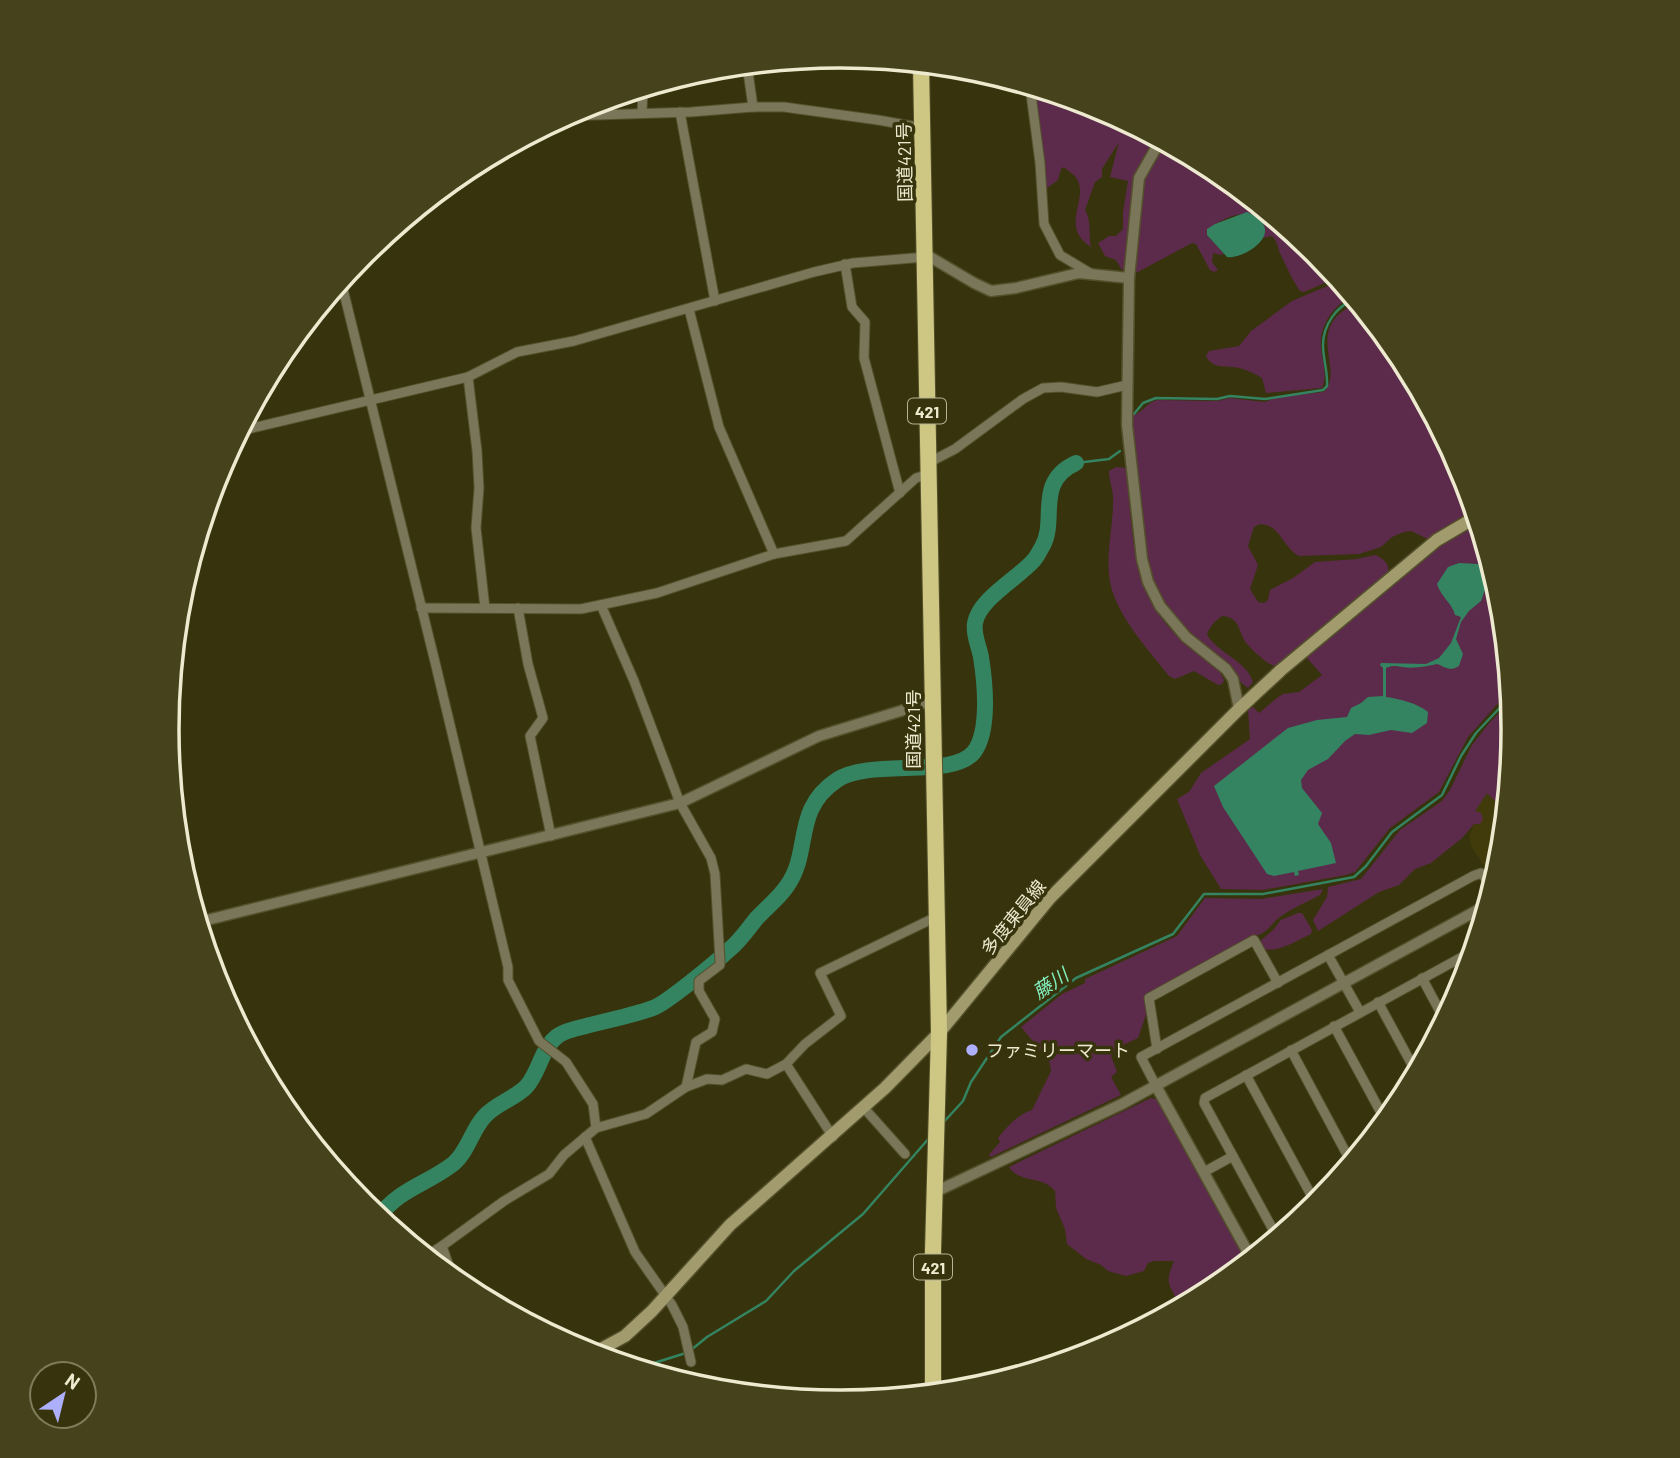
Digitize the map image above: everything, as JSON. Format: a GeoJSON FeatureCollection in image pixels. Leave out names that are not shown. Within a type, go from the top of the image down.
{"type":"FeatureCollection","features":[{"type":"Feature","properties":{"kind":"highway","name":"国道421号"},"geometry":{"type":"LineString","coordinates":[[921,74],[939,1033],[933,1383]]}},
{"type":"Feature","properties":{"kind":"main road","name":"多度東員線"},"geometry":{"type":"LineString","coordinates":[[606,1346],[625,1336],[668,1296],[730,1225],[833,1137],[939,1033],[1050,898],[1239,709],[1281,670],[1437,540],[1467,522]]}},
{"type":"Feature","properties":{"kind":"street"},"geometry":{"type":"LineString","coordinates":[[748,75],[753,107]]}},
{"type":"Feature","properties":{"kind":"street"},"geometry":{"type":"LineString","coordinates":[[1031,97],[1044,224],[1060,255],[1090,273]]}},
{"type":"Feature","properties":{"kind":"street"},"geometry":{"type":"LineString","coordinates":[[642,112],[643,99]]}},
{"type":"Feature","properties":{"kind":"street"},"geometry":{"type":"LineString","coordinates":[[599,114],[784,107],[923,128]]}},
{"type":"Feature","properties":{"kind":"street"},"geometry":{"type":"LineString","coordinates":[[680,113],[715,302]]}},
{"type":"Feature","properties":{"kind":"street"},"geometry":{"type":"LineString","coordinates":[[1155,149],[1139,178],[1129,278],[1129,438],[1142,559],[1148,582],[1173,624],[1226,669],[1233,679],[1239,709]]}},
{"type":"Feature","properties":{"kind":"street"},"geometry":{"type":"LineString","coordinates":[[252,428],[468,377],[517,352],[574,341],[845,264],[925,256],[991,291],[1079,273],[1129,278]]}},
{"type":"Feature","properties":{"kind":"street"},"geometry":{"type":"LineString","coordinates":[[845,264],[852,307],[865,322],[864,358],[900,493]]}},
{"type":"Feature","properties":{"kind":"street"},"geometry":{"type":"LineString","coordinates":[[344,292],[508,967],[508,980],[536,1035],[566,1062],[593,1104],[596,1128]]}},
{"type":"Feature","properties":{"kind":"street"},"geometry":{"type":"LineString","coordinates":[[689,309],[719,427],[774,554]]}},
{"type":"Feature","properties":{"kind":"street"},"geometry":{"type":"LineString","coordinates":[[468,377],[477,451],[478,505],[475,527],[485,608]]}},
{"type":"Feature","properties":{"kind":"street"},"geometry":{"type":"LineString","coordinates":[[421,608],[581,609],[657,593],[774,554],[846,541],[916,478],[1023,399],[1043,388],[1060,387],[1097,392],[1127,386]]}},
{"type":"Feature","properties":{"kind":"street"},"geometry":{"type":"LineString","coordinates":[[601,605],[634,681],[680,803],[713,866],[720,965],[699,981],[699,991],[715,1019],[712,1032],[696,1042],[686,1087]]}},
{"type":"Feature","properties":{"kind":"street"},"geometry":{"type":"LineString","coordinates":[[518,608],[528,664],[543,718],[530,736],[551,836]]}},
{"type":"Feature","properties":{"kind":"street"},"geometry":{"type":"LineString","coordinates":[[208,920],[680,803],[820,736],[933,701]]}},
{"type":"Feature","properties":{"kind":"street"},"geometry":{"type":"LineString","coordinates":[[1246,1250],[1140,1058],[1481,873],[1484,876]]}},
{"type":"Feature","properties":{"kind":"street"},"geometry":{"type":"LineString","coordinates":[[935,1192],[1156,1086],[1475,912]]}},
{"type":"Feature","properties":{"kind":"street"},"geometry":{"type":"LineString","coordinates":[[435,1251],[505,1201],[549,1174],[564,1155],[596,1128],[646,1114],[686,1087],[707,1079],[722,1080],[746,1069],[767,1074],[786,1064],[805,1044],[841,1016],[820,973],[936,917]]}},
{"type":"Feature","properties":{"kind":"street"},"geometry":{"type":"LineString","coordinates":[[1157,1049],[1148,1000],[1254,940],[1278,983]]}},
{"type":"Feature","properties":{"kind":"street"},"geometry":{"type":"LineString","coordinates":[[1328,956],[1360,1012]]}},
{"type":"Feature","properties":{"kind":"street"},"geometry":{"type":"LineString","coordinates":[[1273,1229],[1204,1101],[1208,1096],[1334,1026],[1459,960]]}},
{"type":"Feature","properties":{"kind":"street"},"geometry":{"type":"LineString","coordinates":[[1422,978],[1438,1009]]}},
{"type":"Feature","properties":{"kind":"street"},"geometry":{"type":"LineString","coordinates":[[1378,1002],[1410,1062]]}},
{"type":"Feature","properties":{"kind":"street"},"geometry":{"type":"LineString","coordinates":[[1334,1026],[1379,1110]]}},
{"type":"Feature","properties":{"kind":"street"},"geometry":{"type":"LineString","coordinates":[[1291,1050],[1346,1153]]}},
{"type":"Feature","properties":{"kind":"street"},"geometry":{"type":"LineString","coordinates":[[786,1064],[833,1137]]}},
{"type":"Feature","properties":{"kind":"street"},"geometry":{"type":"LineString","coordinates":[[1246,1075],[1310,1193]]}},
{"type":"Feature","properties":{"kind":"street"},"geometry":{"type":"LineString","coordinates":[[864,1108],[905,1154]]}},
{"type":"Feature","properties":{"kind":"street"},"geometry":{"type":"LineString","coordinates":[[585,1137],[635,1252],[668,1296],[683,1327],[691,1360]]}},
{"type":"Feature","properties":{"kind":"street"},"geometry":{"type":"LineString","coordinates":[[1204,1172],[1233,1156]]}},
{"type":"Feature","properties":{"kind":"street"},"geometry":{"type":"LineString","coordinates":[[442,1247],[446,1259]]}},
{"type":"Feature","properties":{"kind":"shaded area"},"geometry":{"type":"Polygon","coordinates":[[[1032,97],[1132,136],[1207,180],[1256,216],[1240,214],[1226,218],[1207,230],[1207,235],[1224,254],[1213,253],[1212,262],[1218,270],[1214,272],[1210,270],[1196,244],[1192,243],[1134,274],[1133,182],[1125,268],[1122,270],[1116,260],[1105,256],[1098,243],[1109,236],[1116,236],[1123,229],[1128,181],[1110,177],[1119,142],[1102,169],[1102,177],[1095,182],[1085,210],[1091,247],[1077,231],[1080,187],[1076,177],[1064,167],[1058,180],[1043,191],[1032,97]]]}},
{"type":"Feature","properties":{"kind":"shaded area"},"geometry":{"type":"Polygon","coordinates":[[[1247,212],[1261,220],[1265,229],[1262,240],[1252,249],[1239,256],[1227,257],[1207,235],[1207,229],[1247,212]]]}},
{"type":"Feature","properties":{"kind":"shaded area"},"geometry":{"type":"Polygon","coordinates":[[[1261,220],[1327,282],[1304,292],[1300,291],[1275,240],[1272,236],[1263,238],[1265,230],[1261,220]]]}},
{"type":"Feature","properties":{"kind":"shaded area"},"geometry":{"type":"Polygon","coordinates":[[[1329,285],[1344,302],[1333,311],[1322,332],[1321,348],[1325,373],[1322,388],[1266,393],[1262,378],[1239,368],[1216,365],[1206,356],[1209,351],[1239,346],[1251,331],[1292,301],[1329,285]]]}},
{"type":"Feature","properties":{"kind":"shaded area"},"geometry":{"type":"Polygon","coordinates":[[[1349,308],[1389,362],[1412,399],[1433,437],[1465,515],[1428,539],[1411,531],[1404,532],[1392,537],[1381,547],[1359,554],[1299,556],[1273,528],[1260,524],[1254,527],[1248,546],[1258,565],[1250,589],[1258,602],[1264,603],[1268,600],[1270,590],[1315,562],[1375,555],[1385,561],[1388,572],[1278,665],[1274,666],[1263,659],[1247,644],[1233,619],[1222,616],[1217,620],[1207,635],[1245,668],[1253,682],[1248,688],[1175,617],[1154,585],[1143,539],[1131,416],[1157,400],[1217,401],[1230,398],[1265,402],[1277,397],[1324,392],[1331,372],[1328,336],[1331,324],[1349,308]]]}},
{"type":"Feature","properties":{"kind":"shaded area"},"geometry":{"type":"Polygon","coordinates":[[[1116,467],[1126,468],[1134,546],[1144,585],[1152,603],[1175,633],[1219,670],[1224,680],[1222,684],[1218,685],[1194,671],[1175,679],[1169,676],[1137,635],[1116,601],[1108,567],[1113,509],[1109,471],[1116,467]]]}},
{"type":"Feature","properties":{"kind":"shaded area"},"geometry":{"type":"Polygon","coordinates":[[[1470,529],[1488,600],[1500,701],[1468,737],[1439,792],[1390,828],[1355,872],[1263,890],[1221,889],[1200,855],[1177,799],[1189,792],[1201,773],[1250,739],[1248,710],[1253,707],[1259,713],[1283,694],[1299,692],[1322,675],[1306,657],[1445,542],[1470,529]]]}},
{"type":"Feature","properties":{"kind":"shaded area"},"geometry":{"type":"Polygon","coordinates":[[[1459,563],[1478,564],[1485,589],[1481,601],[1461,622],[1456,639],[1463,654],[1459,666],[1450,669],[1437,664],[1386,668],[1386,697],[1424,709],[1428,712],[1427,723],[1412,733],[1391,730],[1369,735],[1355,734],[1328,759],[1308,770],[1301,780],[1302,788],[1322,813],[1318,824],[1331,843],[1336,863],[1298,871],[1299,875],[1295,876],[1294,872],[1274,876],[1267,874],[1223,807],[1214,786],[1288,728],[1317,720],[1347,717],[1351,708],[1368,697],[1383,696],[1381,663],[1426,664],[1439,658],[1451,643],[1461,617],[1455,615],[1437,584],[1448,567],[1459,563]]]}},
{"type":"Feature","properties":{"kind":"shaded area"},"geometry":{"type":"Polygon","coordinates":[[[1500,712],[1496,800],[1487,793],[1475,811],[1481,813],[1483,819],[1480,824],[1474,824],[1462,838],[1431,863],[1415,869],[1399,885],[1379,892],[1318,931],[1313,920],[1327,897],[1328,887],[1361,879],[1400,830],[1442,801],[1472,745],[1500,712]]]}},
{"type":"Feature","properties":{"kind":"shaded area"},"geometry":{"type":"Polygon","coordinates":[[[1497,790],[1486,868],[1472,848],[1469,837],[1474,824],[1479,824],[1475,811],[1487,792],[1497,790]]]}},
{"type":"Feature","properties":{"kind":"shaded area"},"geometry":{"type":"Polygon","coordinates":[[[1323,889],[1320,895],[1285,914],[1262,933],[1145,996],[1147,1012],[1138,1038],[1117,1048],[1111,1056],[1117,1072],[1111,1077],[1121,1095],[991,1157],[989,1155],[1009,1125],[1032,1110],[1051,1071],[1047,1058],[1021,1027],[1062,994],[1085,983],[1085,979],[1177,936],[1205,898],[1261,899],[1323,889]]]}},
{"type":"Feature","properties":{"kind":"shaded area"},"geometry":{"type":"Polygon","coordinates":[[[1302,913],[1312,930],[1311,934],[1282,948],[1263,949],[1259,942],[1281,920],[1302,913]]]}},
{"type":"Feature","properties":{"kind":"shaded area"},"geometry":{"type":"Polygon","coordinates":[[[1151,1098],[1160,1100],[1242,1253],[1175,1298],[1169,1280],[1174,1261],[1154,1261],[1148,1263],[1144,1271],[1126,1276],[1108,1271],[1086,1259],[1067,1244],[1065,1229],[1056,1208],[1055,1191],[1044,1183],[1019,1176],[1009,1167],[1151,1098]]]}},
{"type":"Feature","properties":{"kind":"waterway"},"geometry":{"type":"LineString","coordinates":[[1134,414],[1143,403],[1156,398],[1217,399],[1230,396],[1265,399],[1323,390],[1327,386],[1323,345],[1325,331],[1336,312],[1346,304]]}},
{"type":"Feature","properties":{"kind":"waterway"},"geometry":{"type":"LineString","coordinates":[[1076,463],[1109,459],[1120,451]]}},
{"type":"Feature","properties":{"kind":"waterway"},"geometry":{"type":"LineString","coordinates":[[386,1208],[458,1159],[484,1117],[531,1081],[548,1046],[559,1035],[660,1005],[734,946],[787,886],[799,859],[804,831],[814,804],[837,780],[869,770],[948,765],[963,760],[974,752],[982,732],[985,706],[983,667],[975,632],[978,614],[991,598],[1037,556],[1046,537],[1049,502],[1055,480],[1076,463]]}},
{"type":"Feature","properties":{"kind":"waterway","name":"藤川"},"geometry":{"type":"LineString","coordinates":[[942,1124],[963,1101],[971,1082],[1001,1037],[1076,978],[1173,934],[1204,894],[1263,894],[1354,877],[1392,832],[1442,795],[1476,733],[1500,708]]}},
{"type":"Feature","properties":{"kind":"waterway","name":"藤川"},"geometry":{"type":"LineString","coordinates":[[691,1350],[707,1337],[766,1301],[794,1271],[863,1214],[930,1137]]}},
{"type":"Feature","properties":{"kind":"waterway","name":"藤川"},"geometry":{"type":"LineString","coordinates":[[655,1363],[686,1353]]}},
{"type":"Feature","properties":{"kind":"place","name":"ファミリーマート"},"geometry":{"type":"Point","coordinates":[972,1050]}}]}
